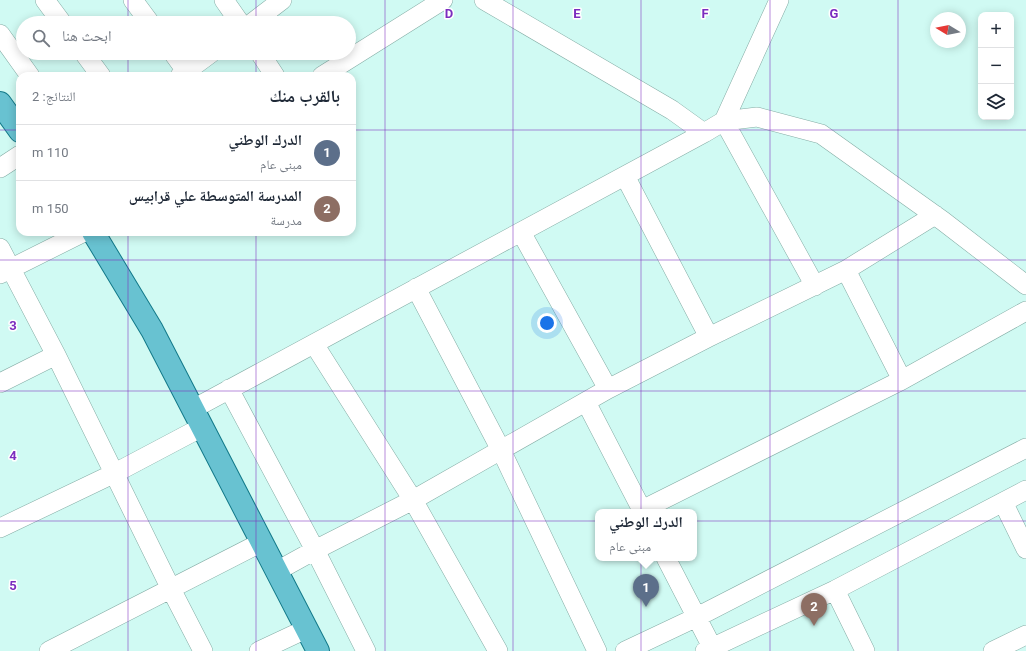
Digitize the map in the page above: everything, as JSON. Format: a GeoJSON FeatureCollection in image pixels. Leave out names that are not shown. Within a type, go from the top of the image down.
{"type":"FeatureCollection","features":[{"type":"Feature","properties":{"kind":"main road"},"geometry":{"type":"LineString","coordinates":[[0,103],[16,125]]}},
{"type":"Feature","properties":{"kind":"main road"},"geometry":{"type":"LineString","coordinates":[[95,236],[152,330],[318,651]]}},
{"type":"Feature","properties":{"kind":"street"},"geometry":{"type":"LineString","coordinates":[[45,0],[57,16]]}},
{"type":"Feature","properties":{"kind":"street"},"geometry":{"type":"LineString","coordinates":[[133,0],[145,16]]}},
{"type":"Feature","properties":{"kind":"street"},"geometry":{"type":"LineString","coordinates":[[224,0],[235,16]]}},
{"type":"Feature","properties":{"kind":"street"},"geometry":{"type":"LineString","coordinates":[[261,16],[282,0]]}},
{"type":"Feature","properties":{"kind":"street"},"geometry":{"type":"LineString","coordinates":[[356,55],[443,0]]}},
{"type":"Feature","properties":{"kind":"street"},"geometry":{"type":"LineString","coordinates":[[484,0],[672,110],[704,133]]}},
{"type":"Feature","properties":{"kind":"street"},"geometry":{"type":"LineString","coordinates":[[724,121],[779,0]]}},
{"type":"Feature","properties":{"kind":"street"},"geometry":{"type":"LineString","coordinates":[[0,34],[16,56]]}},
{"type":"Feature","properties":{"kind":"street"},"geometry":{"type":"LineString","coordinates":[[19,60],[27,72]]}},
{"type":"Feature","properties":{"kind":"street"},"geometry":{"type":"LineString","coordinates":[[89,60],[98,72]]}},
{"type":"Feature","properties":{"kind":"street"},"geometry":{"type":"LineString","coordinates":[[176,60],[182,72]]}},
{"type":"Feature","properties":{"kind":"street"},"geometry":{"type":"LineString","coordinates":[[186,72],[202,60]]}},
{"type":"Feature","properties":{"kind":"street"},"geometry":{"type":"LineString","coordinates":[[264,60],[272,72]]}},
{"type":"Feature","properties":{"kind":"street"},"geometry":{"type":"LineString","coordinates":[[328,72],[347,60]]}},
{"type":"Feature","properties":{"kind":"street"},"geometry":{"type":"LineString","coordinates":[[0,528],[115,473],[197,418],[229,389],[625,176],[724,121],[758,117],[821,134],[935,215],[1026,285]]}},
{"type":"Feature","properties":{"kind":"street"},"geometry":{"type":"LineString","coordinates":[[724,121],[815,286]]}},
{"type":"Feature","properties":{"kind":"street"},"geometry":{"type":"LineString","coordinates":[[0,168],[16,158]]}},
{"type":"Feature","properties":{"kind":"street"},"geometry":{"type":"LineString","coordinates":[[625,176],[709,337]]}},
{"type":"Feature","properties":{"kind":"street"},"geometry":{"type":"LineString","coordinates":[[277,571],[413,500],[608,390],[709,337],[846,270],[935,215]]}},
{"type":"Feature","properties":{"kind":"street"},"geometry":{"type":"LineString","coordinates":[[521,232],[608,390]]}},
{"type":"Feature","properties":{"kind":"street"},"geometry":{"type":"LineString","coordinates":[[5,272],[76,236]]}},
{"type":"Feature","properties":{"kind":"street"},"geometry":{"type":"LineString","coordinates":[[0,248],[5,272],[56,355],[115,473],[170,589],[203,651]]}},
{"type":"Feature","properties":{"kind":"street"},"geometry":{"type":"LineString","coordinates":[[846,270],[902,380]]}},
{"type":"Feature","properties":{"kind":"street"},"geometry":{"type":"LineString","coordinates":[[416,288],[501,450],[597,651]]}},
{"type":"Feature","properties":{"kind":"street"},"geometry":{"type":"LineString","coordinates":[[646,509],[902,380],[1026,311]]}},
{"type":"Feature","properties":{"kind":"street"},"geometry":{"type":"LineString","coordinates":[[314,344],[413,500],[498,651]]}},
{"type":"Feature","properties":{"kind":"street"},"geometry":{"type":"LineString","coordinates":[[0,383],[56,355]]}},
{"type":"Feature","properties":{"kind":"street"},"geometry":{"type":"LineString","coordinates":[[229,389],[315,550],[366,651]]}},
{"type":"Feature","properties":{"kind":"street"},"geometry":{"type":"LineString","coordinates":[[586,402],[641,509]]}},
{"type":"Feature","properties":{"kind":"street"},"geometry":{"type":"LineString","coordinates":[[625,651],[697,617],[1026,448]]}},
{"type":"Feature","properties":{"kind":"street"},"geometry":{"type":"LineString","coordinates":[[668,561],[697,617],[709,649],[835,590],[1026,490]]}},
{"type":"Feature","properties":{"kind":"street"},"geometry":{"type":"LineString","coordinates":[[1003,502],[1026,548]]}},
{"type":"Feature","properties":{"kind":"street"},"geometry":{"type":"LineString","coordinates":[[49,651],[262,542]]}},
{"type":"Feature","properties":{"kind":"street"},"geometry":{"type":"LineString","coordinates":[[835,590],[865,651]]}},
{"type":"Feature","properties":{"kind":"street"},"geometry":{"type":"LineString","coordinates":[[259,651],[306,629]]}},
{"type":"Feature","properties":{"kind":"street"},"geometry":{"type":"LineString","coordinates":[[993,651],[1026,635]]}},
{"type":"Feature","properties":{"kind":"place","name":"الدرك الوطني"},"geometry":{"type":"Point","coordinates":[646,607]}},
{"type":"Feature","properties":{"kind":"place","name":"المدرسة المتوسطة علي قرابيس"},"geometry":{"type":"Point","coordinates":[814,626]}}]}
